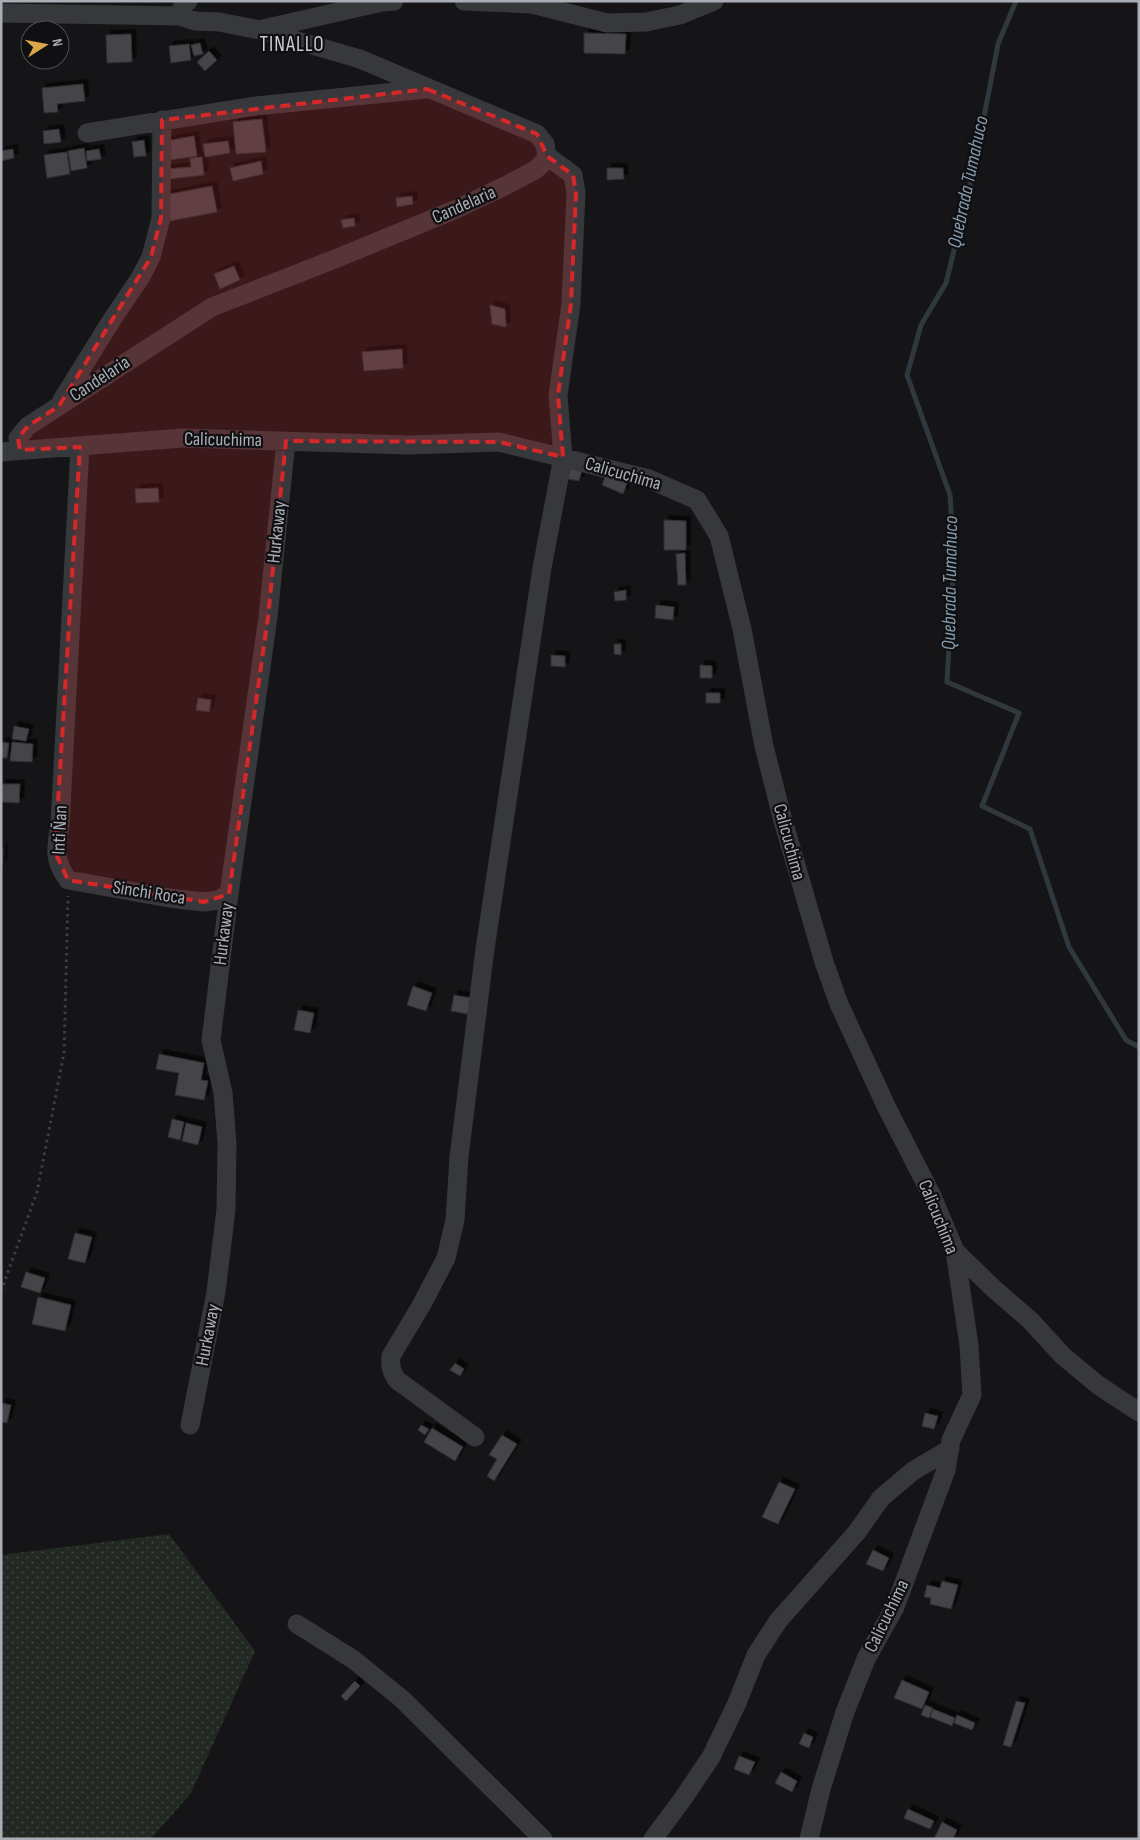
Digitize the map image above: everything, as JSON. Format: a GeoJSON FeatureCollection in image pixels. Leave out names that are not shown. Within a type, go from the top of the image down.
{"type":"FeatureCollection","features":[{"type":"Feature","properties":{"kind":"street"},"geometry":{"type":"LineString","coordinates":[[260,30],[382,2],[394,1]]}},
{"type":"Feature","properties":{"kind":"street"},"geometry":{"type":"LineString","coordinates":[[464,1],[532,4],[607,23],[646,22],[680,15],[714,1]]}},
{"type":"Feature","properties":{"kind":"street"},"geometry":{"type":"LineString","coordinates":[[1,13],[184,8],[195,21],[219,22],[260,30],[360,59],[537,134],[545,144],[547,156],[573,175],[576,193],[571,304],[558,395],[563,457],[540,587],[485,949],[459,1157],[454,1220],[446,1258],[422,1304],[391,1356],[390,1365],[392,1373],[397,1380],[475,1437]]}},
{"type":"Feature","properties":{"kind":"street"},"geometry":{"type":"LineString","coordinates":[[88,133],[256,106],[427,88]]}},
{"type":"Feature","properties":{"kind":"street"},"geometry":{"type":"LineString","coordinates":[[59,406],[112,318],[140,278],[151,257],[161,218],[162,120]]}},
{"type":"Feature","properties":{"kind":"street","name":"Candelaria"},"geometry":{"type":"LineString","coordinates":[[10,451],[28,426],[212,306],[335,259],[463,206],[535,170],[543,163],[547,156]]}},
{"type":"Feature","properties":{"kind":"street","name":"Calicuchima"},"geometry":{"type":"LineString","coordinates":[[10,451],[80,448],[183,438],[408,445],[499,442],[649,479],[697,500],[719,536],[742,629],[764,746],[782,817],[824,962],[839,1004],[931,1194],[954,1251],[969,1345],[972,1395],[951,1440],[946,1470],[895,1607],[866,1659],[845,1712],[821,1789],[809,1839]]}},
{"type":"Feature","properties":{"kind":"street","name":"Hurkaway"},"geometry":{"type":"LineString","coordinates":[[190,1425],[216,1292],[226,1209],[227,1143],[223,1093],[212,1040],[228,894],[268,617],[286,441]]}},
{"type":"Feature","properties":{"kind":"street","name":"Inti Ñan"},"geometry":{"type":"LineString","coordinates":[[68,880],[60,869],[56,852],[60,824],[80,448]]}},
{"type":"Feature","properties":{"kind":"street","name":"Sinchi Roca"},"geometry":{"type":"LineString","coordinates":[[68,880],[169,898],[204,902],[218,900],[228,894]]}},
{"type":"Feature","properties":{"kind":"street"},"geometry":{"type":"LineString","coordinates":[[954,1251],[1031,1321],[1063,1356],[1098,1385],[1139,1412]]}},
{"type":"Feature","properties":{"kind":"street"},"geometry":{"type":"LineString","coordinates":[[653,1839],[711,1757],[737,1703],[756,1655],[778,1621],[857,1532],[881,1498],[913,1470],[950,1449]]}},
{"type":"Feature","properties":{"kind":"street"},"geometry":{"type":"LineString","coordinates":[[298,1624],[354,1660],[402,1699],[542,1839]]}},
{"type":"Feature","properties":{"kind":"path","name":"Inti Ñan"},"geometry":{"type":"LineString","coordinates":[[1,1291],[37,1192],[64,1053],[68,880]]}},
{"type":"Feature","properties":{"kind":"highlighted area"},"geometry":{"type":"Polygon","coordinates":[[[427,89],[537,134],[547,156],[573,175],[576,193],[571,304],[558,395],[563,457],[499,442],[286,441],[268,617],[229,894],[204,902],[68,880],[55,852],[80,447],[20,450],[18,438],[28,426],[59,406],[151,257],[161,218],[162,120],[427,89]]]}},
{"type":"Feature","properties":{"kind":"shaded area"},"geometry":{"type":"Polygon","coordinates":[[[169,1534],[255,1651],[191,1793],[151,1839],[1,1839],[1,1555],[169,1534]]]}},
{"type":"Feature","properties":{"kind":"building"},"geometry":{"type":"Polygon","coordinates":[[[584,33],[626,34],[625,54],[584,53],[584,33]]]}},
{"type":"Feature","properties":{"kind":"building"},"geometry":{"type":"Polygon","coordinates":[[[131,34],[132,62],[107,63],[106,35],[131,34]]]}},
{"type":"Feature","properties":{"kind":"building"},"geometry":{"type":"Polygon","coordinates":[[[200,43],[203,54],[194,56],[191,45],[200,43]]]}},
{"type":"Feature","properties":{"kind":"building"},"geometry":{"type":"Polygon","coordinates":[[[189,44],[191,60],[171,63],[169,46],[189,44]]]}},
{"type":"Feature","properties":{"kind":"building"},"geometry":{"type":"Polygon","coordinates":[[[209,51],[217,60],[205,71],[197,62],[209,51]]]}},
{"type":"Feature","properties":{"kind":"building"},"geometry":{"type":"Polygon","coordinates":[[[83,84],[85,101],[57,104],[58,112],[44,113],[42,88],[83,84]]]}},
{"type":"Feature","properties":{"kind":"building"},"geometry":{"type":"Polygon","coordinates":[[[262,119],[266,152],[236,154],[233,122],[262,119]]]}},
{"type":"Feature","properties":{"kind":"building"},"geometry":{"type":"Polygon","coordinates":[[[59,129],[61,142],[44,144],[43,131],[59,129]]]}},
{"type":"Feature","properties":{"kind":"building"},"geometry":{"type":"Polygon","coordinates":[[[194,136],[197,156],[169,160],[166,141],[194,136]]]}},
{"type":"Feature","properties":{"kind":"building"},"geometry":{"type":"Polygon","coordinates":[[[144,140],[146,156],[134,157],[132,142],[144,140]]]}},
{"type":"Feature","properties":{"kind":"building"},"geometry":{"type":"Polygon","coordinates":[[[228,141],[230,153],[205,157],[203,144],[228,141]]]}},
{"type":"Feature","properties":{"kind":"building"},"geometry":{"type":"Polygon","coordinates":[[[84,148],[87,168],[71,171],[68,151],[84,148]]]}},
{"type":"Feature","properties":{"kind":"building"},"geometry":{"type":"Polygon","coordinates":[[[13,149],[14,158],[1,161],[1,151],[13,149]]]}},
{"type":"Feature","properties":{"kind":"building"},"geometry":{"type":"Polygon","coordinates":[[[99,149],[101,159],[87,161],[86,151],[99,149]]]}},
{"type":"Feature","properties":{"kind":"building"},"geometry":{"type":"Polygon","coordinates":[[[67,152],[70,174],[47,178],[44,155],[67,152]]]}},
{"type":"Feature","properties":{"kind":"building"},"geometry":{"type":"Polygon","coordinates":[[[202,157],[204,175],[168,179],[167,169],[191,167],[190,158],[202,157]]]}},
{"type":"Feature","properties":{"kind":"building"},"geometry":{"type":"Polygon","coordinates":[[[261,161],[263,174],[233,181],[230,168],[261,161]]]}},
{"type":"Feature","properties":{"kind":"building"},"geometry":{"type":"Polygon","coordinates":[[[607,168],[623,168],[624,179],[607,180],[607,168]]]}},
{"type":"Feature","properties":{"kind":"building"},"geometry":{"type":"Polygon","coordinates":[[[212,186],[217,212],[170,221],[165,195],[212,186]]]}},
{"type":"Feature","properties":{"kind":"building"},"geometry":{"type":"Polygon","coordinates":[[[412,196],[413,204],[397,207],[396,198],[412,196]]]}},
{"type":"Feature","properties":{"kind":"building"},"geometry":{"type":"Polygon","coordinates":[[[354,218],[355,226],[343,228],[341,220],[354,218]]]}},
{"type":"Feature","properties":{"kind":"building"},"geometry":{"type":"Polygon","coordinates":[[[234,266],[240,280],[220,289],[214,274],[234,266]]]}},
{"type":"Feature","properties":{"kind":"building"},"geometry":{"type":"Polygon","coordinates":[[[490,305],[505,309],[506,327],[492,324],[490,305]]]}},
{"type":"Feature","properties":{"kind":"building"},"geometry":{"type":"Polygon","coordinates":[[[402,349],[403,368],[364,371],[362,352],[402,349]]]}},
{"type":"Feature","properties":{"kind":"building"},"geometry":{"type":"Polygon","coordinates":[[[566,466],[582,470],[579,481],[563,478],[566,466]]]}},
{"type":"Feature","properties":{"kind":"building"},"geometry":{"type":"Polygon","coordinates":[[[606,475],[627,483],[623,494],[602,485],[606,475]]]}},
{"type":"Feature","properties":{"kind":"building"},"geometry":{"type":"Polygon","coordinates":[[[158,488],[159,502],[136,503],[135,489],[158,488]]]}},
{"type":"Feature","properties":{"kind":"building"},"geometry":{"type":"Polygon","coordinates":[[[664,520],[686,521],[686,550],[664,550],[664,520]]]}},
{"type":"Feature","properties":{"kind":"building"},"geometry":{"type":"Polygon","coordinates":[[[685,553],[686,585],[678,585],[676,554],[685,553]]]}},
{"type":"Feature","properties":{"kind":"building"},"geometry":{"type":"Polygon","coordinates":[[[626,590],[626,600],[615,601],[614,592],[626,590]]]}},
{"type":"Feature","properties":{"kind":"building"},"geometry":{"type":"Polygon","coordinates":[[[656,605],[674,607],[673,620],[655,618],[656,605]]]}},
{"type":"Feature","properties":{"kind":"building"},"geometry":{"type":"Polygon","coordinates":[[[614,644],[621,644],[621,655],[614,654],[614,644]]]}},
{"type":"Feature","properties":{"kind":"building"},"geometry":{"type":"Polygon","coordinates":[[[551,655],[565,656],[565,667],[551,666],[551,655]]]}},
{"type":"Feature","properties":{"kind":"building"},"geometry":{"type":"Polygon","coordinates":[[[700,665],[712,666],[712,678],[700,678],[700,665]]]}},
{"type":"Feature","properties":{"kind":"building"},"geometry":{"type":"Polygon","coordinates":[[[706,693],[720,693],[720,703],[706,703],[706,693]]]}},
{"type":"Feature","properties":{"kind":"building"},"geometry":{"type":"Polygon","coordinates":[[[198,698],[211,700],[209,712],[196,710],[198,698]]]}},
{"type":"Feature","properties":{"kind":"building"},"geometry":{"type":"Polygon","coordinates":[[[14,726],[29,729],[26,741],[12,739],[14,726]]]}},
{"type":"Feature","properties":{"kind":"building"},"geometry":{"type":"Polygon","coordinates":[[[1,742],[9,743],[7,758],[1,758],[1,742]]]}},
{"type":"Feature","properties":{"kind":"building"},"geometry":{"type":"Polygon","coordinates":[[[12,742],[33,744],[32,762],[10,761],[12,742]]]}},
{"type":"Feature","properties":{"kind":"building"},"geometry":{"type":"Polygon","coordinates":[[[1,784],[20,784],[19,803],[1,802],[1,784]]]}},
{"type":"Feature","properties":{"kind":"building"},"geometry":{"type":"Polygon","coordinates":[[[1,849],[3,849],[2,867],[1,867],[1,849]]]}},
{"type":"Feature","properties":{"kind":"building"},"geometry":{"type":"Polygon","coordinates":[[[413,986],[432,993],[426,1011],[407,1005],[413,986]]]}},
{"type":"Feature","properties":{"kind":"building"},"geometry":{"type":"Polygon","coordinates":[[[454,995],[471,998],[468,1014],[451,1011],[454,995]]]}},
{"type":"Feature","properties":{"kind":"building"},"geometry":{"type":"Polygon","coordinates":[[[298,1010],[314,1013],[310,1033],[294,1030],[298,1010]]]}},
{"type":"Feature","properties":{"kind":"building"},"geometry":{"type":"Polygon","coordinates":[[[159,1054],[204,1063],[201,1080],[208,1081],[204,1100],[175,1095],[179,1073],[156,1069],[159,1054]]]}},
{"type":"Feature","properties":{"kind":"building"},"geometry":{"type":"Polygon","coordinates":[[[172,1119],[184,1122],[180,1140],[168,1137],[172,1119]]]}},
{"type":"Feature","properties":{"kind":"building"},"geometry":{"type":"Polygon","coordinates":[[[186,1123],[202,1127],[198,1145],[182,1141],[186,1123]]]}},
{"type":"Feature","properties":{"kind":"building"},"geometry":{"type":"Polygon","coordinates":[[[75,1233],[92,1237],[85,1263],[68,1259],[75,1233]]]}},
{"type":"Feature","properties":{"kind":"building"},"geometry":{"type":"Polygon","coordinates":[[[26,1272],[45,1278],[40,1293],[21,1287],[26,1272]]]}},
{"type":"Feature","properties":{"kind":"building"},"geometry":{"type":"Polygon","coordinates":[[[38,1297],[71,1305],[65,1331],[32,1324],[38,1297]]]}},
{"type":"Feature","properties":{"kind":"building"},"geometry":{"type":"Polygon","coordinates":[[[455,1363],[464,1369],[460,1376],[450,1370],[455,1363]]]}},
{"type":"Feature","properties":{"kind":"building"},"geometry":{"type":"Polygon","coordinates":[[[1,1403],[11,1405],[7,1423],[1,1422],[1,1403]]]}},
{"type":"Feature","properties":{"kind":"building"},"geometry":{"type":"Polygon","coordinates":[[[925,1413],[938,1416],[934,1429],[922,1426],[925,1413]]]}},
{"type":"Feature","properties":{"kind":"building"},"geometry":{"type":"Polygon","coordinates":[[[421,1425],[429,1429],[425,1435],[418,1430],[421,1425]]]}},
{"type":"Feature","properties":{"kind":"building"},"geometry":{"type":"Polygon","coordinates":[[[432,1428],[463,1447],[455,1461],[424,1442],[432,1428]]]}},
{"type":"Feature","properties":{"kind":"building"},"geometry":{"type":"Polygon","coordinates":[[[502,1435],[517,1444],[494,1481],[487,1476],[497,1459],[489,1455],[502,1435]]]}},
{"type":"Feature","properties":{"kind":"building"},"geometry":{"type":"Polygon","coordinates":[[[779,1482],[795,1489],[778,1524],[762,1517],[779,1482]]]}},
{"type":"Feature","properties":{"kind":"building"},"geometry":{"type":"Polygon","coordinates":[[[873,1550],[889,1558],[883,1571],[866,1564],[873,1550]]]}},
{"type":"Feature","properties":{"kind":"building"},"geometry":{"type":"Polygon","coordinates":[[[942,1581],[958,1585],[951,1609],[930,1604],[931,1598],[924,1597],[927,1585],[940,1588],[942,1581]]]}},
{"type":"Feature","properties":{"kind":"building"},"geometry":{"type":"Polygon","coordinates":[[[902,1680],[929,1692],[922,1709],[894,1698],[902,1680]]]}},
{"type":"Feature","properties":{"kind":"building"},"geometry":{"type":"Polygon","coordinates":[[[355,1681],[360,1686],[346,1701],[341,1696],[355,1681]]]}},
{"type":"Feature","properties":{"kind":"building"},"geometry":{"type":"Polygon","coordinates":[[[1016,1701],[1025,1703],[1011,1747],[1003,1745],[1016,1701]]]}},
{"type":"Feature","properties":{"kind":"building"},"geometry":{"type":"Polygon","coordinates":[[[925,1705],[933,1708],[929,1718],[921,1715],[925,1705]]]}},
{"type":"Feature","properties":{"kind":"building"},"geometry":{"type":"Polygon","coordinates":[[[933,1709],[955,1718],[952,1726],[930,1717],[933,1709]]]}},
{"type":"Feature","properties":{"kind":"building"},"geometry":{"type":"Polygon","coordinates":[[[957,1715],[975,1723],[972,1730],[954,1723],[957,1715]]]}},
{"type":"Feature","properties":{"kind":"building"},"geometry":{"type":"Polygon","coordinates":[[[804,1733],[813,1737],[809,1748],[799,1744],[804,1733]]]}},
{"type":"Feature","properties":{"kind":"building"},"geometry":{"type":"Polygon","coordinates":[[[739,1756],[755,1762],[749,1775],[734,1769],[739,1756]]]}},
{"type":"Feature","properties":{"kind":"building"},"geometry":{"type":"Polygon","coordinates":[[[781,1772],[797,1781],[792,1792],[775,1783],[781,1772]]]}},
{"type":"Feature","properties":{"kind":"building"},"geometry":{"type":"Polygon","coordinates":[[[908,1809],[934,1821],[930,1829],[904,1818],[908,1809]]]}},
{"type":"Feature","properties":{"kind":"building"},"geometry":{"type":"Polygon","coordinates":[[[942,1822],[957,1830],[953,1839],[934,1839],[942,1822]]]}},
{"type":"Feature","properties":{"kind":"waterway","name":"Quebrada Tumahuco"},"geometry":{"type":"LineString","coordinates":[[1016,1],[998,44],[975,164],[946,283],[921,325],[907,375],[950,495],[954,558],[947,682],[1019,713],[982,806],[1030,829],[1069,947],[1126,1040],[1139,1047]]}},
{"type":"Feature","properties":{"kind":"district","name":"TINALLO"},"geometry":{"type":"Point","coordinates":[292,44]}}]}
